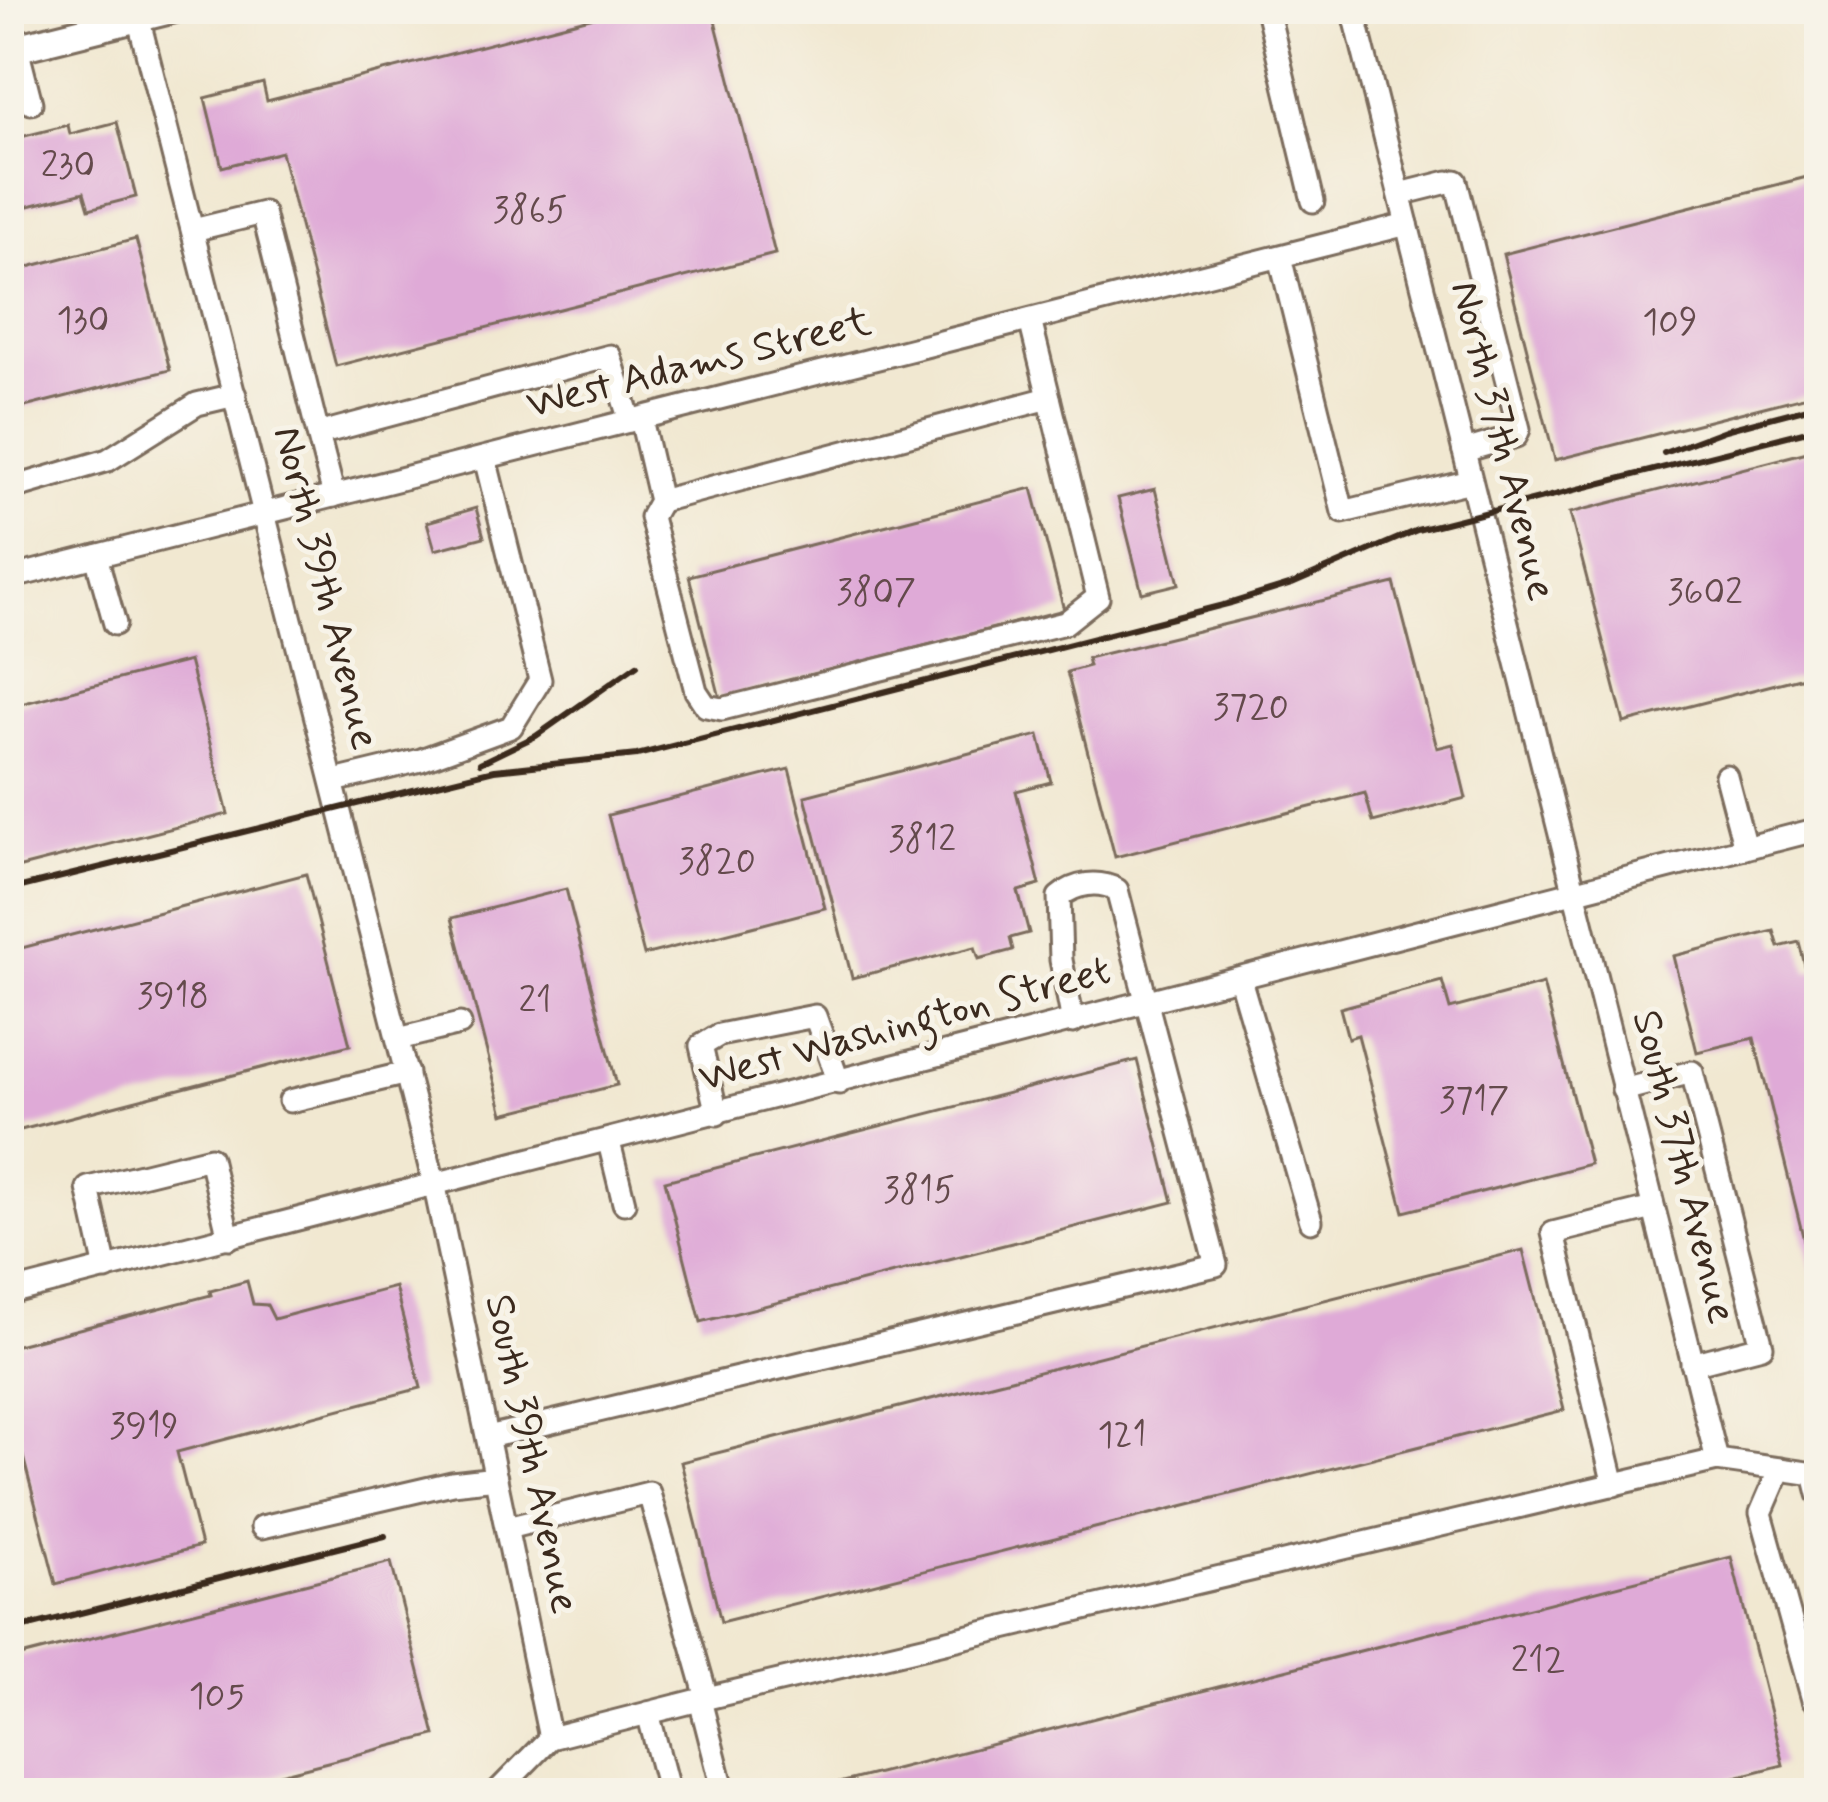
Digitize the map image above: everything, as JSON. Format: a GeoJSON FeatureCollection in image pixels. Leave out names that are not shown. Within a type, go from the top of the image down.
{"type":"FeatureCollection","features":[{"type":"Feature","properties":{"kind":"main road"},"geometry":{"type":"LineString","coordinates":[[13,49],[137,14],[173,9]]}},
{"type":"Feature","properties":{"kind":"street"},"geometry":{"type":"LineString","coordinates":[[1267,9],[1313,201]]}},
{"type":"Feature","properties":{"kind":"street","name":"North 37th Avenue"},"geometry":{"type":"LineString","coordinates":[[1353,9],[1573,893]]}},
{"type":"Feature","properties":{"kind":"street","name":"North 39th Avenue"},"geometry":{"type":"LineString","coordinates":[[137,14],[435,1187]]}},
{"type":"Feature","properties":{"kind":"street"},"geometry":{"type":"LineString","coordinates":[[13,49],[31,103]]}},
{"type":"Feature","properties":{"kind":"street"},"geometry":{"type":"LineString","coordinates":[[1400,194],[1452,182],[1519,429],[1516,436],[1464,451]]}},
{"type":"Feature","properties":{"kind":"street"},"geometry":{"type":"LineString","coordinates":[[193,230],[262,213],[334,496]]}},
{"type":"Feature","properties":{"kind":"street","name":"West Adams Street"},"geometry":{"type":"LineString","coordinates":[[9,578],[1408,224]]}},
{"type":"Feature","properties":{"kind":"street"},"geometry":{"type":"LineString","coordinates":[[1280,257],[1343,512],[1472,481]]}},
{"type":"Feature","properties":{"kind":"street"},"geometry":{"type":"LineString","coordinates":[[1030,320],[1049,398],[1097,597],[1064,623],[714,709],[706,706],[697,691],[651,517],[661,501],[1049,398]]}},
{"type":"Feature","properties":{"kind":"street"},"geometry":{"type":"LineString","coordinates":[[318,434],[610,356],[661,501]]}},
{"type":"Feature","properties":{"kind":"street"},"geometry":{"type":"LineString","coordinates":[[9,489],[108,460],[197,404],[235,395]]}},
{"type":"Feature","properties":{"kind":"street"},"geometry":{"type":"LineString","coordinates":[[334,781],[421,760],[511,727],[540,680],[485,458]]}},
{"type":"Feature","properties":{"kind":"street"},"geometry":{"type":"LineString","coordinates":[[96,556],[115,624]]}},
{"type":"Feature","properties":{"kind":"street"},"geometry":{"type":"LineString","coordinates":[[1726,776],[1745,848]]}},
{"type":"Feature","properties":{"kind":"street","name":"West Washington Street"},"geometry":{"type":"LineString","coordinates":[[9,1293],[1819,829]]}},
{"type":"Feature","properties":{"kind":"street"},"geometry":{"type":"LineString","coordinates":[[488,1437],[1216,1265],[1117,890],[1107,884],[1076,887],[1059,897],[1061,960],[1073,1022]]}},
{"type":"Feature","properties":{"kind":"street","name":"South 37th Avenue"},"geometry":{"type":"LineString","coordinates":[[1573,893],[1717,1460]]}},
{"type":"Feature","properties":{"kind":"street"},"geometry":{"type":"LineString","coordinates":[[1240,979],[1311,1221]]}},
{"type":"Feature","properties":{"kind":"street"},"geometry":{"type":"LineString","coordinates":[[717,1114],[701,1046],[719,1035],[814,1016],[839,1083]]}},
{"type":"Feature","properties":{"kind":"street"},"geometry":{"type":"LineString","coordinates":[[398,1040],[460,1024]]}},
{"type":"Feature","properties":{"kind":"street"},"geometry":{"type":"LineString","coordinates":[[1623,1090],[1692,1072],[1762,1346],[1692,1364]]}},
{"type":"Feature","properties":{"kind":"street"},"geometry":{"type":"LineString","coordinates":[[290,1101],[406,1073]]}},
{"type":"Feature","properties":{"kind":"street"},"geometry":{"type":"LineString","coordinates":[[609,1142],[624,1203]]}},
{"type":"Feature","properties":{"kind":"street"},"geometry":{"type":"LineString","coordinates":[[106,1269],[88,1188],[210,1158],[229,1238]]}},
{"type":"Feature","properties":{"kind":"street","name":"South 39th Avenue"},"geometry":{"type":"LineString","coordinates":[[435,1187],[550,1738]]}},
{"type":"Feature","properties":{"kind":"street"},"geometry":{"type":"LineString","coordinates":[[1614,1485],[1552,1233],[1653,1208]]}},
{"type":"Feature","properties":{"kind":"street"},"geometry":{"type":"LineString","coordinates":[[496,1793],[550,1738],[1717,1460],[1814,1474],[1819,1494]]}},
{"type":"Feature","properties":{"kind":"street"},"geometry":{"type":"LineString","coordinates":[[1780,1469],[1761,1513],[1808,1642],[1814,1700],[1819,1699]]}},
{"type":"Feature","properties":{"kind":"street"},"geometry":{"type":"LineString","coordinates":[[262,1527],[452,1483],[496,1478]]}},
{"type":"Feature","properties":{"kind":"street"},"geometry":{"type":"LineString","coordinates":[[507,1528],[649,1493],[724,1793]]}},
{"type":"Feature","properties":{"kind":"street"},"geometry":{"type":"LineString","coordinates":[[648,1713],[669,1793]]}},
{"type":"Feature","properties":{"kind":"building"},"geometry":{"type":"Polygon","coordinates":[[[625,9],[712,9],[775,254],[336,366],[281,152],[222,167],[205,98],[263,83],[267,101],[625,9]]]}},
{"type":"Feature","properties":{"kind":"building"},"geometry":{"type":"Polygon","coordinates":[[[117,122],[136,197],[89,209],[84,192],[9,211],[9,140],[68,125],[70,134],[117,122]]]}},
{"type":"Feature","properties":{"kind":"building"},"geometry":{"type":"Polygon","coordinates":[[[1819,174],[1819,393],[1555,460],[1503,254],[1819,174]]]}},
{"type":"Feature","properties":{"kind":"building"},"geometry":{"type":"Polygon","coordinates":[[[136,239],[170,370],[9,411],[9,272],[136,239]]]}},
{"type":"Feature","properties":{"kind":"building"},"geometry":{"type":"Polygon","coordinates":[[[1819,449],[1819,673],[1624,723],[1570,513],[1819,449]]]}},
{"type":"Feature","properties":{"kind":"building"},"geometry":{"type":"Polygon","coordinates":[[[1032,488],[1064,610],[720,698],[689,576],[1032,488]]]}},
{"type":"Feature","properties":{"kind":"building"},"geometry":{"type":"Polygon","coordinates":[[[1155,489],[1179,584],[1142,593],[1118,498],[1155,489]]]}},
{"type":"Feature","properties":{"kind":"building"},"geometry":{"type":"Polygon","coordinates":[[[476,508],[484,537],[435,550],[427,522],[476,508]]]}},
{"type":"Feature","properties":{"kind":"building"},"geometry":{"type":"Polygon","coordinates":[[[1394,583],[1437,748],[1453,744],[1466,798],[1373,822],[1365,793],[1115,857],[1067,672],[1089,666],[1087,658],[1394,583]]]}},
{"type":"Feature","properties":{"kind":"building"},"geometry":{"type":"Polygon","coordinates":[[[189,661],[228,814],[9,870],[9,707],[189,661]]]}},
{"type":"Feature","properties":{"kind":"building"},"geometry":{"type":"Polygon","coordinates":[[[1039,735],[1051,782],[1016,791],[1040,885],[1018,891],[1029,933],[1010,938],[1013,950],[979,959],[975,947],[852,978],[805,796],[1039,735]]]}},
{"type":"Feature","properties":{"kind":"building"},"geometry":{"type":"Polygon","coordinates":[[[789,769],[825,908],[644,955],[608,815],[789,769]]]}},
{"type":"Feature","properties":{"kind":"building"},"geometry":{"type":"Polygon","coordinates":[[[306,874],[350,1045],[9,1133],[9,940],[15,938],[18,949],[306,874]]]}},
{"type":"Feature","properties":{"kind":"building"},"geometry":{"type":"Polygon","coordinates":[[[566,889],[617,1085],[503,1114],[452,918],[566,889]]]}},
{"type":"Feature","properties":{"kind":"building"},"geometry":{"type":"Polygon","coordinates":[[[1774,931],[1779,947],[1799,942],[1807,973],[1819,970],[1817,1293],[1754,1038],[1697,1052],[1673,956],[1774,931]]]}},
{"type":"Feature","properties":{"kind":"building"},"geometry":{"type":"Polygon","coordinates":[[[1442,981],[1450,1009],[1543,984],[1590,1164],[1404,1212],[1358,1035],[1348,1038],[1340,1008],[1442,981]]]}},
{"type":"Feature","properties":{"kind":"building"},"geometry":{"type":"Polygon","coordinates":[[[1137,1060],[1173,1202],[701,1322],[665,1181],[1137,1060]]]}},
{"type":"Feature","properties":{"kind":"building"},"geometry":{"type":"Polygon","coordinates":[[[1523,1250],[1564,1410],[721,1622],[681,1462],[1523,1250]]]}},
{"type":"Feature","properties":{"kind":"building"},"geometry":{"type":"Polygon","coordinates":[[[247,1281],[253,1304],[267,1305],[274,1319],[395,1287],[421,1388],[177,1452],[201,1546],[56,1584],[9,1402],[9,1347],[211,1295],[210,1291],[247,1281]]]}},
{"type":"Feature","properties":{"kind":"building"},"geometry":{"type":"Polygon","coordinates":[[[1731,1557],[1783,1765],[1672,1793],[800,1793],[1731,1557]]]}},
{"type":"Feature","properties":{"kind":"building"},"geometry":{"type":"Polygon","coordinates":[[[391,1562],[435,1735],[205,1793],[9,1793],[9,1659],[391,1562]]]}},
{"type":"Feature","properties":{"kind":"railway"},"geometry":{"type":"LineString","coordinates":[[1664,453],[1725,430],[1819,405]]}},
{"type":"Feature","properties":{"kind":"railway"},"geometry":{"type":"LineString","coordinates":[[9,890],[494,770],[637,755],[1231,603],[1292,584],[1417,530],[1819,428]]}},
{"type":"Feature","properties":{"kind":"railway"},"geometry":{"type":"LineString","coordinates":[[480,763],[536,736],[637,665]]}},
{"type":"Feature","properties":{"kind":"railway"},"geometry":{"type":"LineString","coordinates":[[9,1631],[385,1536]]}}]}
